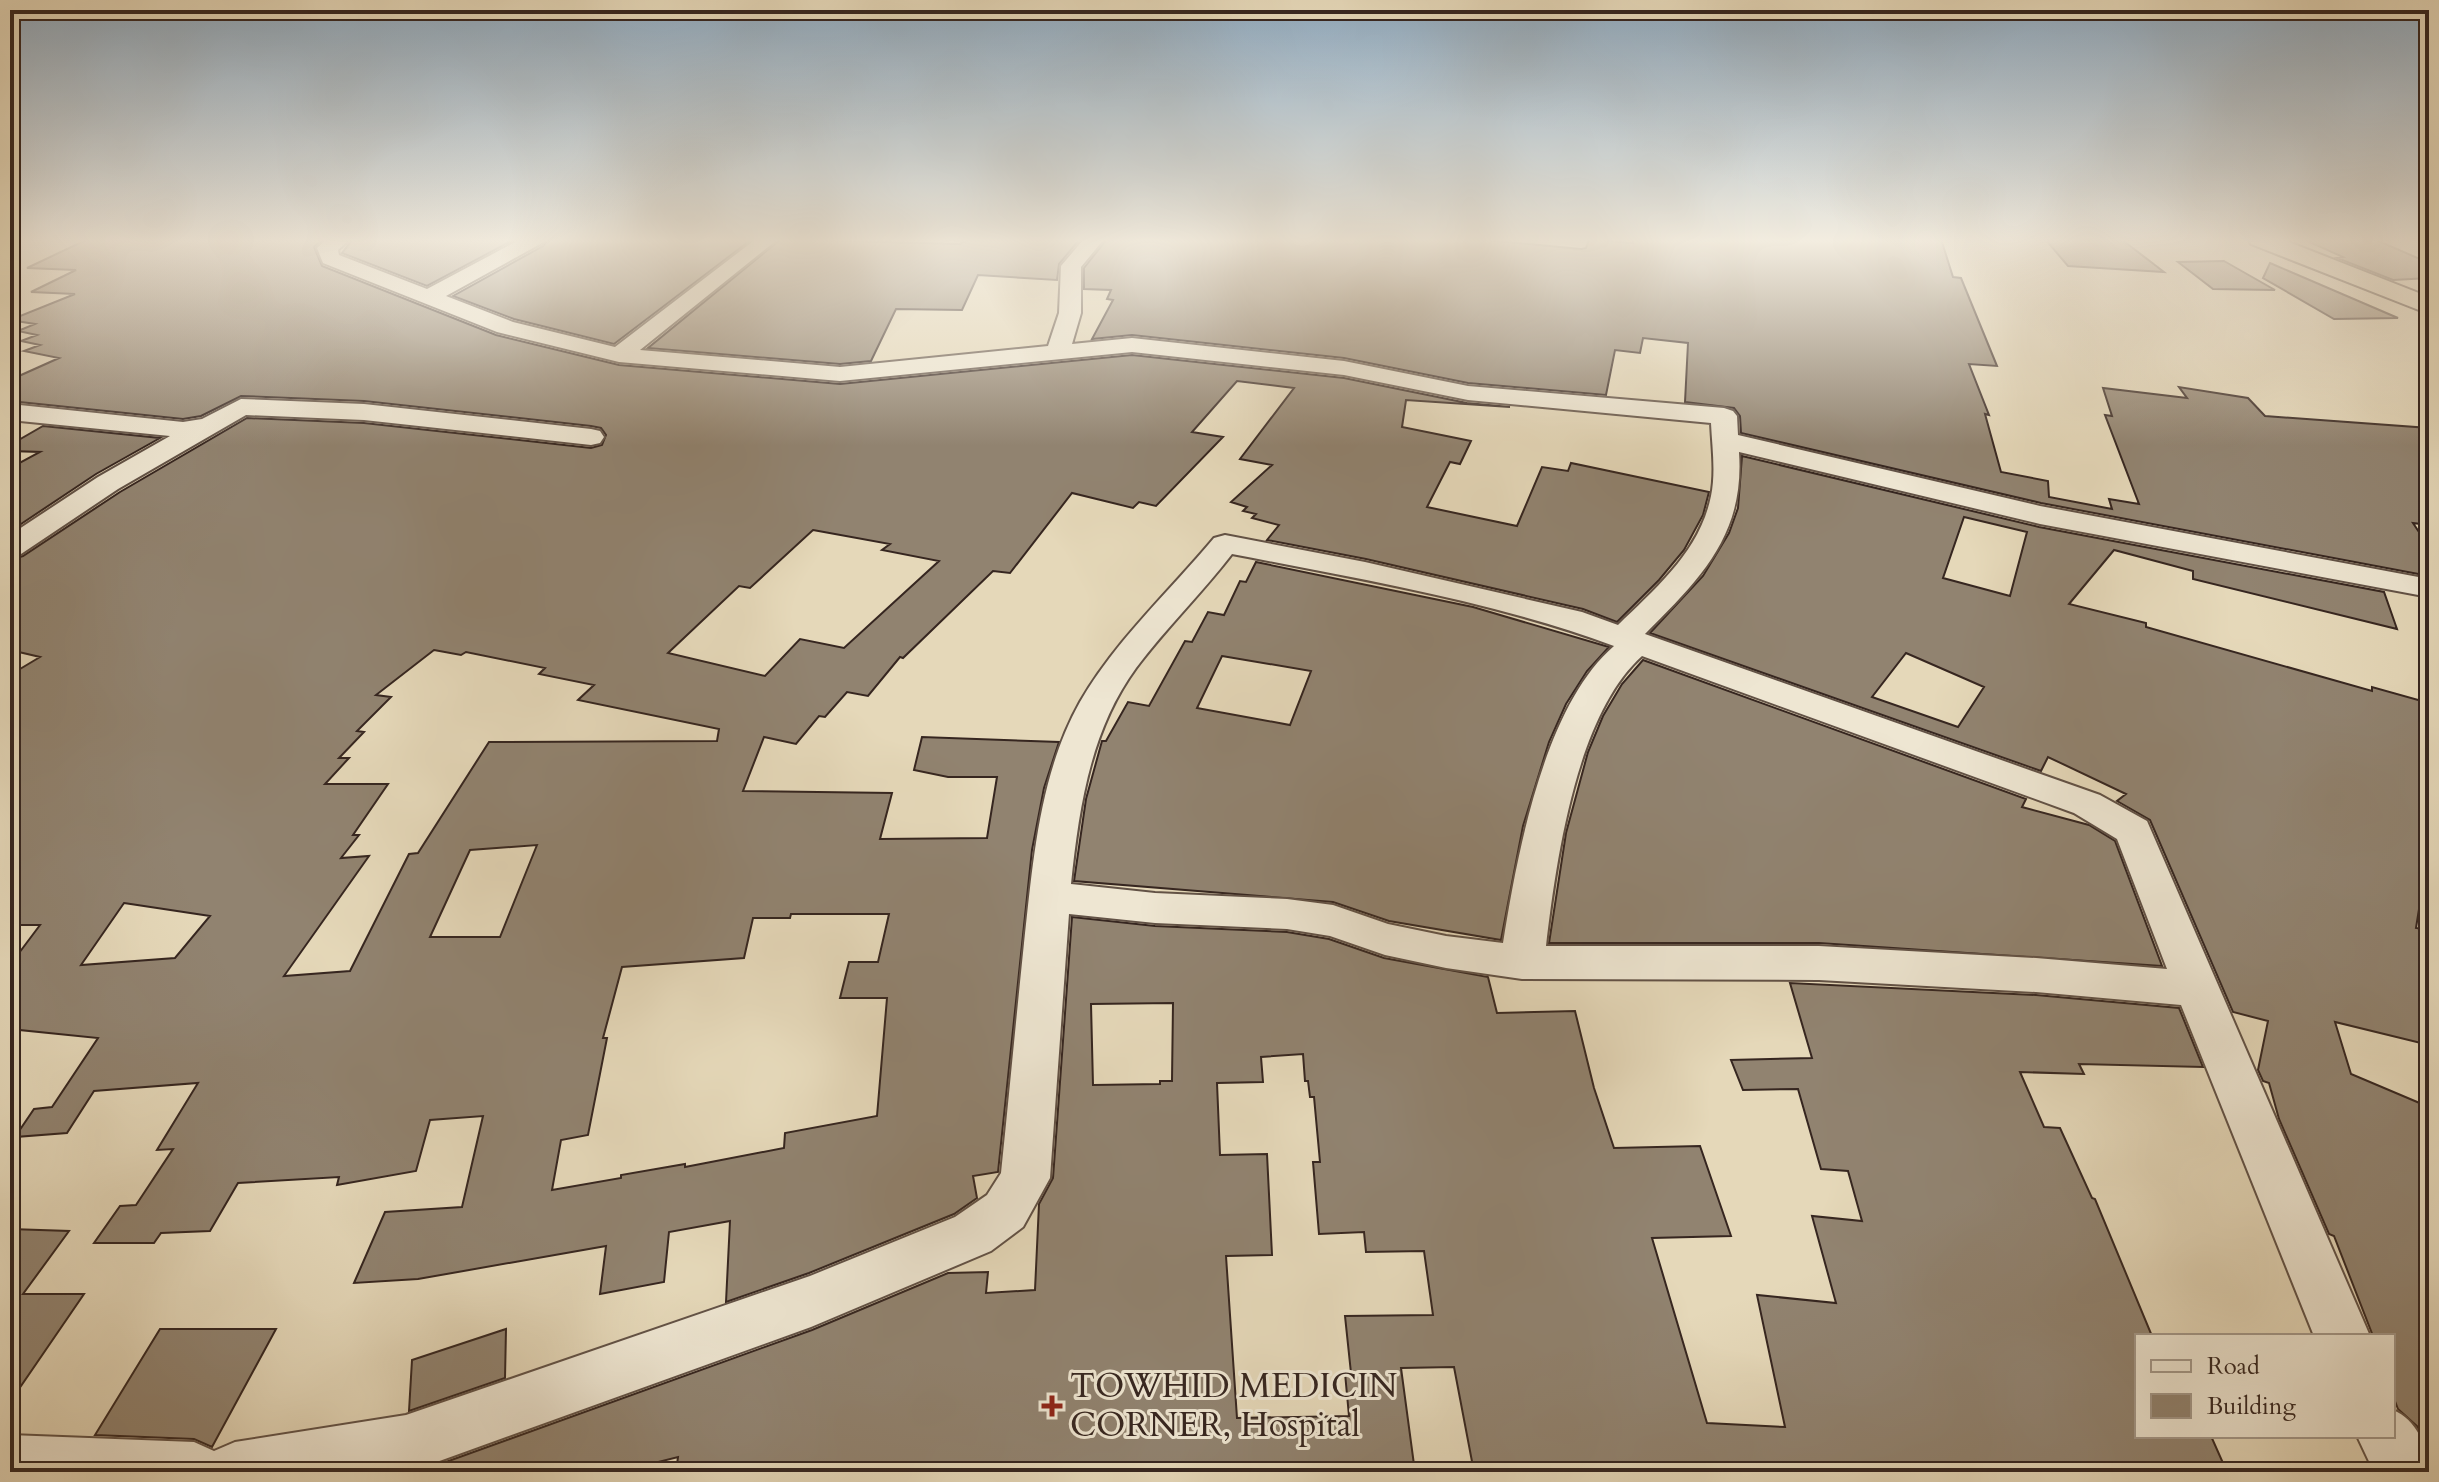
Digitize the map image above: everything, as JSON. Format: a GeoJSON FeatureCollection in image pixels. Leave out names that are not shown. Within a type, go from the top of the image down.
{"type":"FeatureCollection","features":[{"type":"Feature","properties":{"kind":"street"},"geometry":{"type":"LineString","coordinates":[[457,308],[505,327],[619,355],[840,374],[1132,345],[1228,353],[1344,368],[1468,393],[1724,416],[1725,497],[1704,550],[1610,667],[1579,722],[1549,819],[1530,905],[1522,962]]}},
{"type":"Feature","properties":{"kind":"street"},"geometry":{"type":"LineString","coordinates":[[619,355],[679,308]]}},
{"type":"Feature","properties":{"kind":"street"},"geometry":{"type":"LineString","coordinates":[[1058,352],[1070,308]]}},
{"type":"Feature","properties":{"kind":"street"},"geometry":{"type":"LineString","coordinates":[[10,548],[108,483],[241,407],[288,407],[591,437]]}},
{"type":"Feature","properties":{"kind":"street"},"geometry":{"type":"LineString","coordinates":[[10,412],[183,430],[209,423]]}},
{"type":"Feature","properties":{"kind":"street"},"geometry":{"type":"LineString","coordinates":[[1724,440],[2040,515],[2429,588]]}},
{"type":"Feature","properties":{"kind":"street"},"geometry":{"type":"LineString","coordinates":[[235,1472],[406,1444],[811,1301],[973,1234],[1005,1211],[1025,1178],[1050,897],[1066,782],[1096,705],[1143,634],[1201,576],[1225,544],[1491,598],[1630,640],[2047,788],[2087,804],[2133,831],[2341,1334]]}},
{"type":"Feature","properties":{"kind":"street"},"geometry":{"type":"LineString","coordinates":[[1050,897],[1317,919],[1415,945],[1522,962],[1819,963],[2036,975],[2196,989]]}},
{"type":"Feature","properties":{"kind":"street"},"geometry":{"type":"LineString","coordinates":[[2387,1438],[2406,1472]]}},
{"type":"Feature","properties":{"kind":"street"},"geometry":{"type":"LineString","coordinates":[[10,1465],[194,1472]]}},
{"type":"Feature","properties":{"kind":"building"},"geometry":{"type":"Polygon","coordinates":[[[40,308],[428,308],[496,335],[619,365],[840,384],[1132,355],[1344,378],[1467,403],[1510,407],[1406,400],[1402,427],[1471,441],[1460,464],[1450,462],[1427,507],[1517,526],[1542,467],[1568,471],[1571,463],[1709,492],[1703,515],[1684,550],[1617,622],[1583,609],[1366,559],[1267,540],[1279,525],[1252,518],[1256,514],[1243,511],[1247,507],[1231,502],[1272,465],[1240,459],[1294,388],[1237,381],[1192,432],[1223,437],[1156,506],[1139,502],[1133,508],[1072,493],[1010,573],[993,571],[903,658],[900,657],[868,696],[847,692],[825,717],[819,716],[796,744],[764,737],[743,791],[892,793],[880,839],[987,838],[997,777],[948,777],[914,770],[922,737],[1059,742],[1044,788],[1032,850],[998,1172],[973,1176],[977,1198],[954,1214],[809,1273],[726,1302],[730,1221],[669,1232],[664,1282],[600,1294],[606,1246],[418,1279],[354,1283],[385,1212],[462,1207],[483,1116],[430,1120],[416,1171],[337,1185],[339,1177],[238,1183],[210,1231],[161,1233],[154,1243],[94,1243],[120,1206],[136,1205],[173,1149],[157,1150],[198,1083],[94,1091],[67,1133],[15,1137],[34,1109],[52,1107],[98,1038],[10,1029],[10,965],[40,925],[10,925],[10,675],[40,657],[10,650],[10,560],[23,556],[120,492],[247,418],[364,423],[591,448],[602,445],[606,435],[601,428],[591,426],[364,401],[241,396],[201,416],[183,419],[10,401],[10,380],[59,358],[24,351],[40,345],[21,341],[37,335],[18,331],[35,324],[10,320],[40,308]],[[813,530],[750,588],[739,586],[668,653],[765,676],[800,639],[844,648],[939,561],[882,550],[890,544],[813,530]],[[434,650],[376,695],[391,697],[357,731],[364,732],[339,758],[349,758],[325,784],[388,784],[353,835],[359,835],[341,858],[369,856],[284,976],[350,971],[409,854],[418,853],[489,742],[717,741],[719,729],[578,700],[594,685],[539,674],[545,668],[466,652],[461,655],[434,650]],[[537,845],[470,850],[430,937],[500,937],[537,845]],[[124,903],[81,965],[175,958],[210,916],[124,903]],[[791,914],[790,918],[753,918],[744,958],[622,967],[603,1038],[607,1038],[588,1135],[561,1140],[552,1190],[621,1178],[621,1175],[685,1164],[685,1167],[784,1148],[785,1133],[877,1116],[887,998],[840,998],[849,962],[878,962],[889,914],[791,914]]]}},
{"type":"Feature","properties":{"kind":"building"},"geometry":{"type":"Polygon","coordinates":[[[485,308],[661,308],[614,344],[514,319],[485,308]]]}},
{"type":"Feature","properties":{"kind":"building"},"geometry":{"type":"Polygon","coordinates":[[[697,308],[963,308],[896,309],[871,361],[840,364],[648,348],[697,308]]]}},
{"type":"Feature","properties":{"kind":"building"},"geometry":{"type":"Polygon","coordinates":[[[1109,308],[1973,308],[1997,366],[1969,364],[1989,415],[1985,414],[2001,472],[2048,481],[2049,497],[2112,509],[2109,499],[2139,504],[2105,415],[2112,416],[2103,388],[2187,398],[2179,387],[2248,398],[2265,416],[2429,428],[2429,525],[2413,523],[2429,547],[2429,576],[2041,503],[1741,433],[1740,416],[1734,408],[1685,402],[1688,343],[1643,338],[1640,353],[1615,350],[1606,395],[1468,383],[1344,358],[1132,335],[1092,339],[1109,308]]]}},
{"type":"Feature","properties":{"kind":"building"},"geometry":{"type":"Polygon","coordinates":[[[2315,308],[2375,308],[2398,318],[2334,319],[2315,308]]]}},
{"type":"Feature","properties":{"kind":"building"},"geometry":{"type":"Polygon","coordinates":[[[43,426],[160,438],[96,474],[18,526],[10,524],[10,468],[40,452],[10,451],[10,445],[43,426]]]}},
{"type":"Feature","properties":{"kind":"building"},"geometry":{"type":"Polygon","coordinates":[[[1742,456],[2039,527],[2384,592],[2397,629],[2193,579],[2193,571],[2114,550],[2069,604],[2146,623],[2146,627],[2372,691],[2372,687],[2429,703],[2429,847],[2416,928],[2429,930],[2429,1045],[2335,1022],[2351,1074],[2429,1107],[2429,1451],[2417,1426],[2398,1409],[2395,1401],[2395,1334],[2372,1334],[2334,1236],[2329,1234],[2279,1119],[2269,1083],[2263,1081],[2258,1070],[2268,1021],[2233,1012],[2150,820],[2117,801],[2126,794],[2048,757],[2041,771],[1650,633],[1703,576],[1729,533],[1738,508],[1742,456]],[[1964,517],[1943,578],[2010,596],[2027,532],[1964,517]],[[1906,653],[1872,697],[1958,727],[1984,687],[1906,653]]]}},
{"type":"Feature","properties":{"kind":"building"},"geometry":{"type":"Polygon","coordinates":[[[1256,562],[1473,607],[1609,647],[1587,671],[1566,704],[1549,742],[1523,826],[1501,940],[1389,921],[1333,902],[1074,881],[1086,799],[1102,741],[1106,741],[1128,702],[1149,706],[1185,641],[1192,642],[1208,612],[1224,615],[1240,581],[1246,582],[1256,562]],[[1222,656],[1197,708],[1290,725],[1311,671],[1222,656]]]}},
{"type":"Feature","properties":{"kind":"building"},"geometry":{"type":"Polygon","coordinates":[[[1643,660],[2026,799],[2022,807],[2089,825],[2115,841],[2162,966],[1819,943],[1549,943],[1566,833],[1588,752],[1603,716],[1622,684],[1643,660]]]}},
{"type":"Feature","properties":{"kind":"building"},"geometry":{"type":"Polygon","coordinates":[[[1072,917],[1155,926],[1287,932],[1329,939],[1384,958],[1488,977],[1497,1013],[1575,1011],[1594,1088],[1614,1148],[1700,1146],[1731,1236],[1652,1238],[1707,1423],[1785,1427],[1757,1295],[1836,1303],[1812,1216],[1862,1221],[1848,1171],[1821,1169],[1798,1089],[1743,1090],[1731,1060],[1812,1058],[1790,983],[2036,995],[2179,1008],[2203,1067],[2079,1064],[2084,1074],[2020,1072],[2044,1127],[2060,1128],[2095,1199],[2151,1334],[2135,1334],[2135,1438],[2212,1438],[2227,1472],[1474,1472],[1454,1367],[1401,1368],[1415,1472],[676,1472],[678,1457],[618,1472],[418,1472],[812,1330],[948,1273],[988,1272],[986,1293],[1035,1290],[1039,1204],[1053,1178],[1072,917]],[[1173,1003],[1091,1004],[1093,1085],[1172,1081],[1173,1003]],[[1303,1054],[1261,1057],[1263,1082],[1217,1083],[1220,1155],[1267,1154],[1272,1255],[1226,1256],[1237,1418],[1349,1416],[1345,1373],[1351,1373],[1345,1316],[1433,1315],[1424,1251],[1366,1252],[1364,1232],[1319,1234],[1313,1162],[1320,1162],[1314,1097],[1310,1097],[1308,1081],[1305,1081],[1303,1054]]]}},
{"type":"Feature","properties":{"kind":"building"},"geometry":{"type":"Polygon","coordinates":[[[10,1229],[69,1231],[23,1294],[84,1294],[10,1402],[10,1229]]]}},
{"type":"Feature","properties":{"kind":"building"},"geometry":{"type":"Polygon","coordinates":[[[160,1329],[276,1329],[212,1447],[194,1439],[95,1435],[160,1329]]]}},
{"type":"Feature","properties":{"kind":"building"},"geometry":{"type":"Polygon","coordinates":[[[506,1329],[505,1378],[409,1411],[412,1360],[506,1329]]]}},
{"type":"Feature","properties":{"kind":"place","name":"TOWHID MEDICIN CORNER, Hospital"},"geometry":{"type":"Point","coordinates":[1052,1406]}}]}
